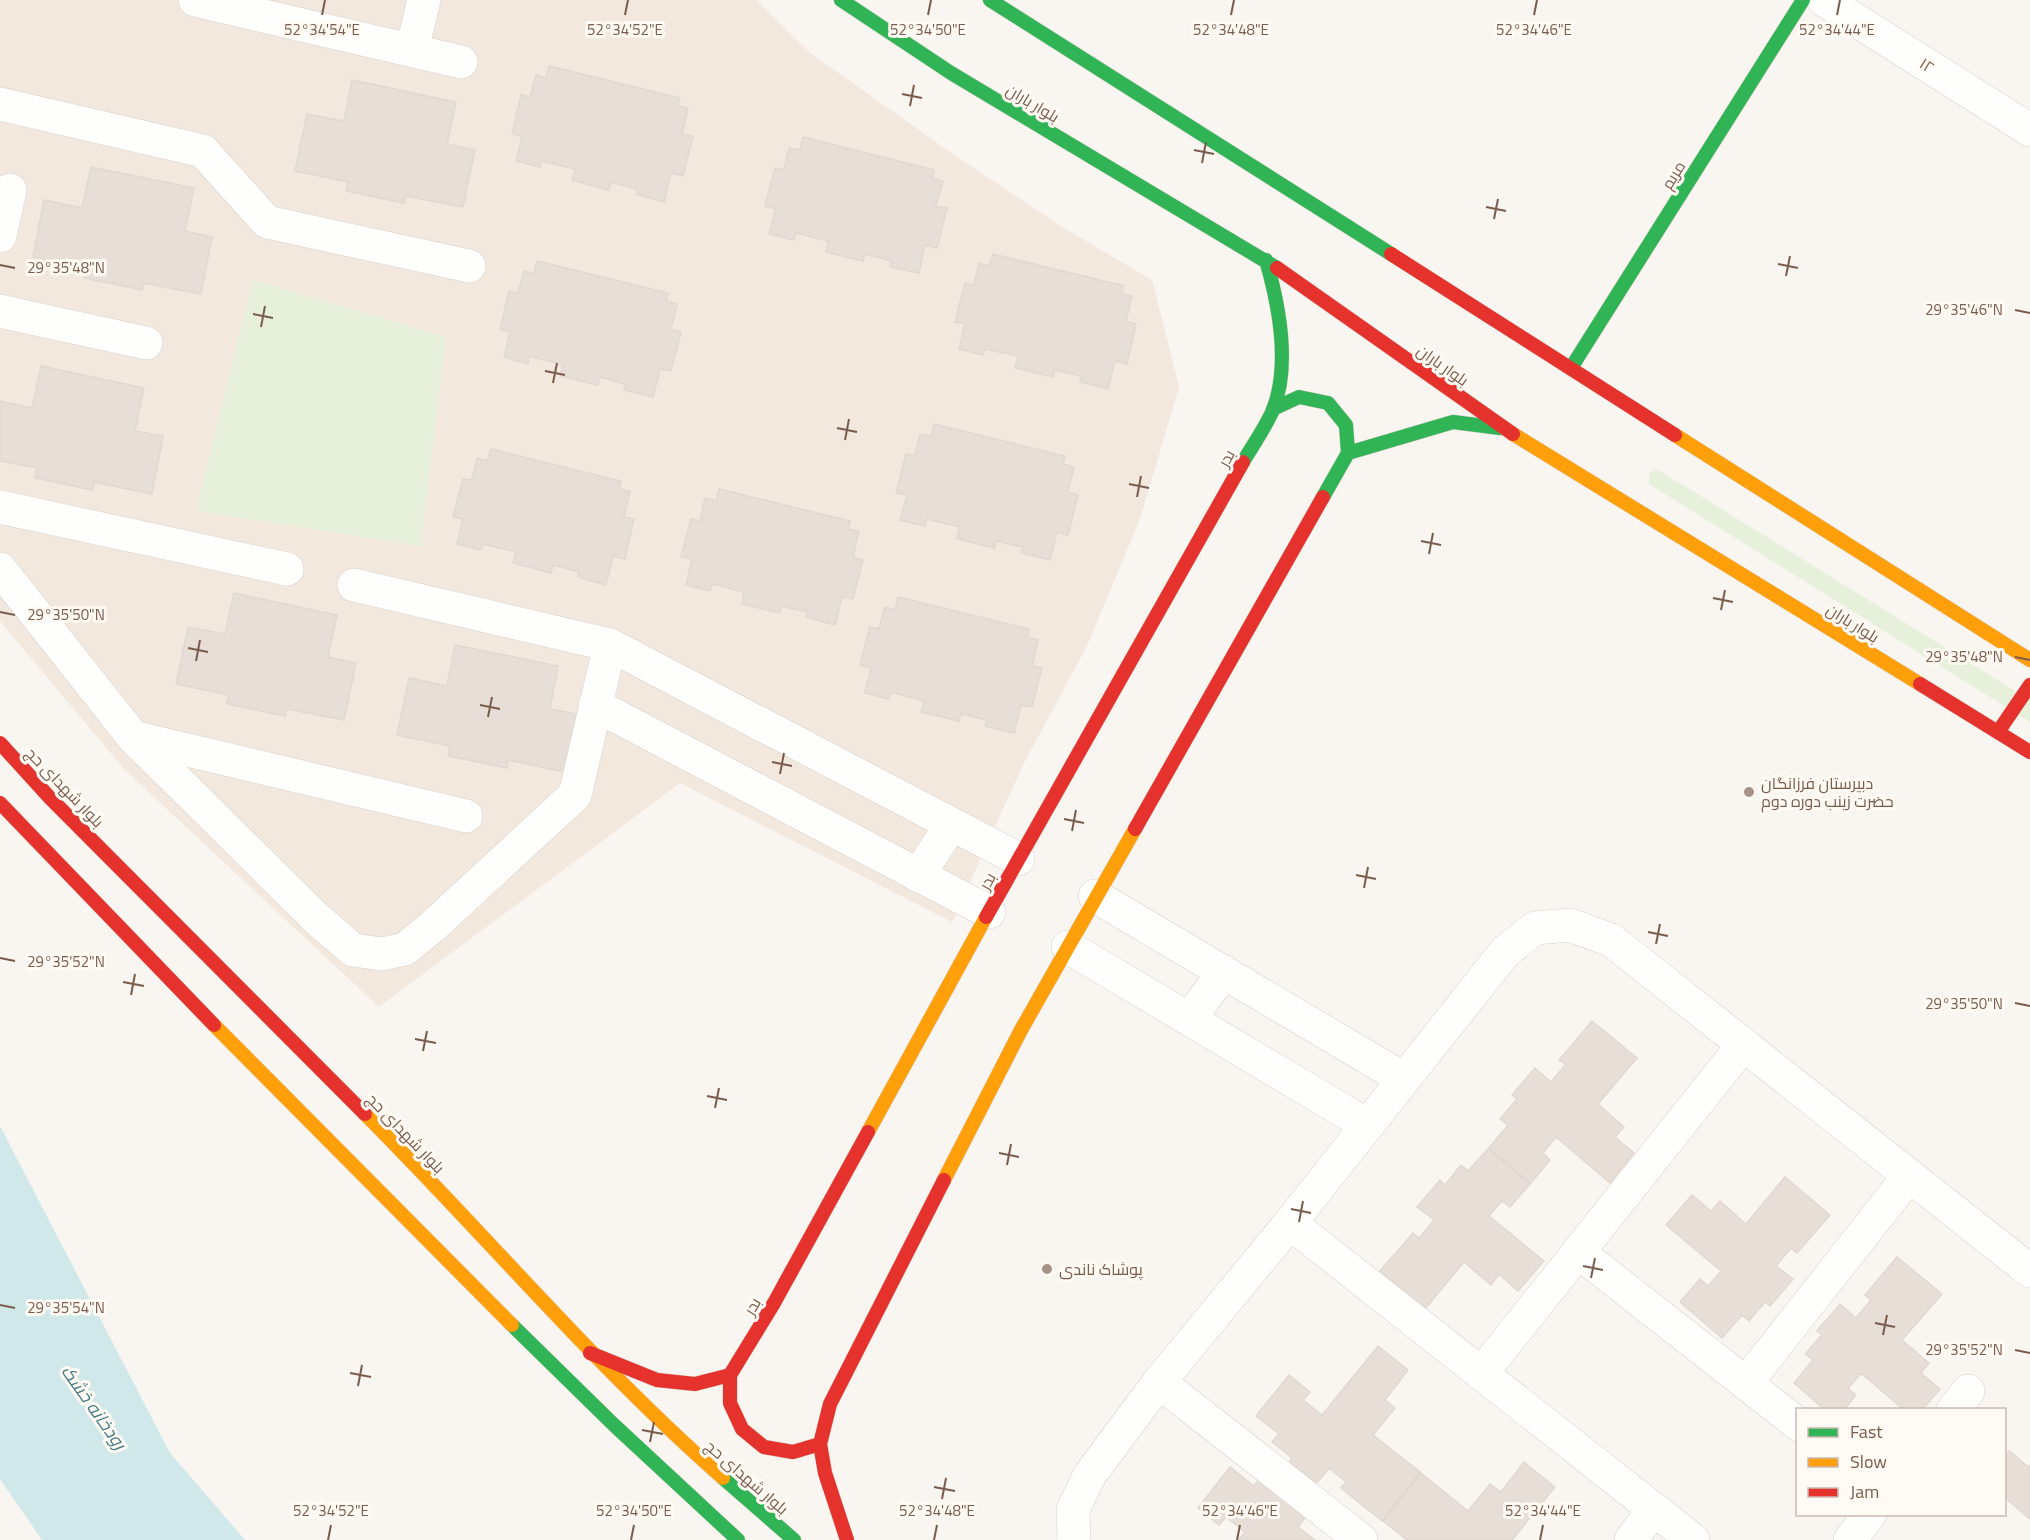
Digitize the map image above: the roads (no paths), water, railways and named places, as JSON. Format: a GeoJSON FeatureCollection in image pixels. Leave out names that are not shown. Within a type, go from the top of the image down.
{"type":"FeatureCollection","features":[{"type":"Feature","properties":{"kind":"street"},"geometry":{"type":"LineString","coordinates":[[195,0],[461,62]]}},
{"type":"Feature","properties":{"kind":"street"},"geometry":{"type":"LineString","coordinates":[[412,50],[424,0]]}},
{"type":"Feature","properties":{"kind":"street","name":"بلوار باران"},"geometry":{"type":"LineString","coordinates":[[841,0],[951,73],[1266,260],[1505,429],[2030,752]]}},
{"type":"Feature","properties":{"kind":"street"},"geometry":{"type":"LineString","coordinates":[[990,0],[2030,660]]}},
{"type":"Feature","properties":{"kind":"street","name":"مریم"},"geometry":{"type":"LineString","coordinates":[[1570,368],[1803,0]]}},
{"type":"Feature","properties":{"kind":"street","name":"۱۲"},"geometry":{"type":"LineString","coordinates":[[1824,0],[2030,130]]}},
{"type":"Feature","properties":{"kind":"street"},"geometry":{"type":"LineString","coordinates":[[0,104],[203,151],[267,222],[469,266]]}},
{"type":"Feature","properties":{"kind":"street"},"geometry":{"type":"LineString","coordinates":[[0,236],[10,190]]}},
{"type":"Feature","properties":{"kind":"street","name":"بدر"},"geometry":{"type":"LineString","coordinates":[[730,1375],[779,1293],[1018,860],[1273,408],[1282,359],[1278,303],[1266,260]]}},
{"type":"Feature","properties":{"kind":"street"},"geometry":{"type":"LineString","coordinates":[[0,311],[146,343]]}},
{"type":"Feature","properties":{"kind":"street"},"geometry":{"type":"LineString","coordinates":[[846,1540],[825,1473],[820,1444],[830,1404],[1016,1041],[1095,896],[1348,453],[1346,425],[1328,403],[1299,397],[1273,408]]}},
{"type":"Feature","properties":{"kind":"street"},"geometry":{"type":"LineString","coordinates":[[1348,453],[1453,422],[1505,429]]}},
{"type":"Feature","properties":{"kind":"street"},"geometry":{"type":"LineString","coordinates":[[0,507],[287,569]]}},
{"type":"Feature","properties":{"kind":"street"},"geometry":{"type":"LineString","coordinates":[[0,569],[133,737],[346,944],[353,950],[382,954],[405,949],[434,926],[574,795],[610,645]]}},
{"type":"Feature","properties":{"kind":"street"},"geometry":{"type":"LineString","coordinates":[[354,585],[610,645],[1018,860]]}},
{"type":"Feature","properties":{"kind":"street"},"geometry":{"type":"LineString","coordinates":[[1998,732],[2030,685]]}},
{"type":"Feature","properties":{"kind":"street"},"geometry":{"type":"LineString","coordinates":[[595,705],[989,912]]}},
{"type":"Feature","properties":{"kind":"street"},"geometry":{"type":"LineString","coordinates":[[133,737],[466,816]]}},
{"type":"Feature","properties":{"kind":"street","name":"بلوار شهدای حج"},"geometry":{"type":"LineString","coordinates":[[0,743],[50,798],[403,1152],[590,1353],[660,1423],[794,1540]]}},
{"type":"Feature","properties":{"kind":"street"},"geometry":{"type":"LineString","coordinates":[[0,803],[363,1175],[577,1390],[681,1490],[738,1540]]}},
{"type":"Feature","properties":{"kind":"street"},"geometry":{"type":"LineString","coordinates":[[918,876],[951,825]]}},
{"type":"Feature","properties":{"kind":"street"},"geometry":{"type":"LineString","coordinates":[[1095,896],[1404,1079]]}},
{"type":"Feature","properties":{"kind":"street"},"geometry":{"type":"LineString","coordinates":[[1074,1540],[1073,1510],[1089,1476],[1159,1382],[1290,1223],[1505,952],[1535,928],[1570,926],[1611,940],[2030,1271]]}},
{"type":"Feature","properties":{"kind":"street"},"geometry":{"type":"LineString","coordinates":[[1068,947],[1367,1125]]}},
{"type":"Feature","properties":{"kind":"street"},"geometry":{"type":"LineString","coordinates":[[1189,1019],[1224,972]]}},
{"type":"Feature","properties":{"kind":"street"},"geometry":{"type":"LineString","coordinates":[[1481,1374],[1743,1044]]}},
{"type":"Feature","properties":{"kind":"street"},"geometry":{"type":"LineString","coordinates":[[1746,1383],[1909,1176]]}},
{"type":"Feature","properties":{"kind":"street"},"geometry":{"type":"LineString","coordinates":[[1290,1223],[1693,1540]]}},
{"type":"Feature","properties":{"kind":"street"},"geometry":{"type":"LineString","coordinates":[[1578,1252],[1796,1423]]}},
{"type":"Feature","properties":{"kind":"street"},"geometry":{"type":"LineString","coordinates":[[590,1353],[657,1380],[695,1384],[730,1375],[730,1403],[742,1429],[764,1447],[793,1452],[820,1444]]}},
{"type":"Feature","properties":{"kind":"street"},"geometry":{"type":"LineString","coordinates":[[1159,1382],[1361,1540]]}},
{"type":"Feature","properties":{"kind":"street"},"geometry":{"type":"LineString","coordinates":[[1631,1540],[1654,1509]]}},
{"type":"Feature","properties":{"kind":"street"},"geometry":{"type":"LineString","coordinates":[[1850,1540],[1869,1516]]}},
{"type":"Feature","properties":{"kind":"water","name":"رودخانه خشک"},"geometry":{"type":"Polygon","coordinates":[[[0,1126],[170,1453],[245,1540],[42,1540],[0,1479],[0,1126]]]}},
{"type":"Feature","properties":{"kind":"place","name":"دبیرستان فرزانگان حضرت زینب دوره دوم"},"geometry":{"type":"Point","coordinates":[1749,792]}},
{"type":"Feature","properties":{"kind":"place","name":"پوشاک ناندی"},"geometry":{"type":"Point","coordinates":[1047,1269]}}]}
